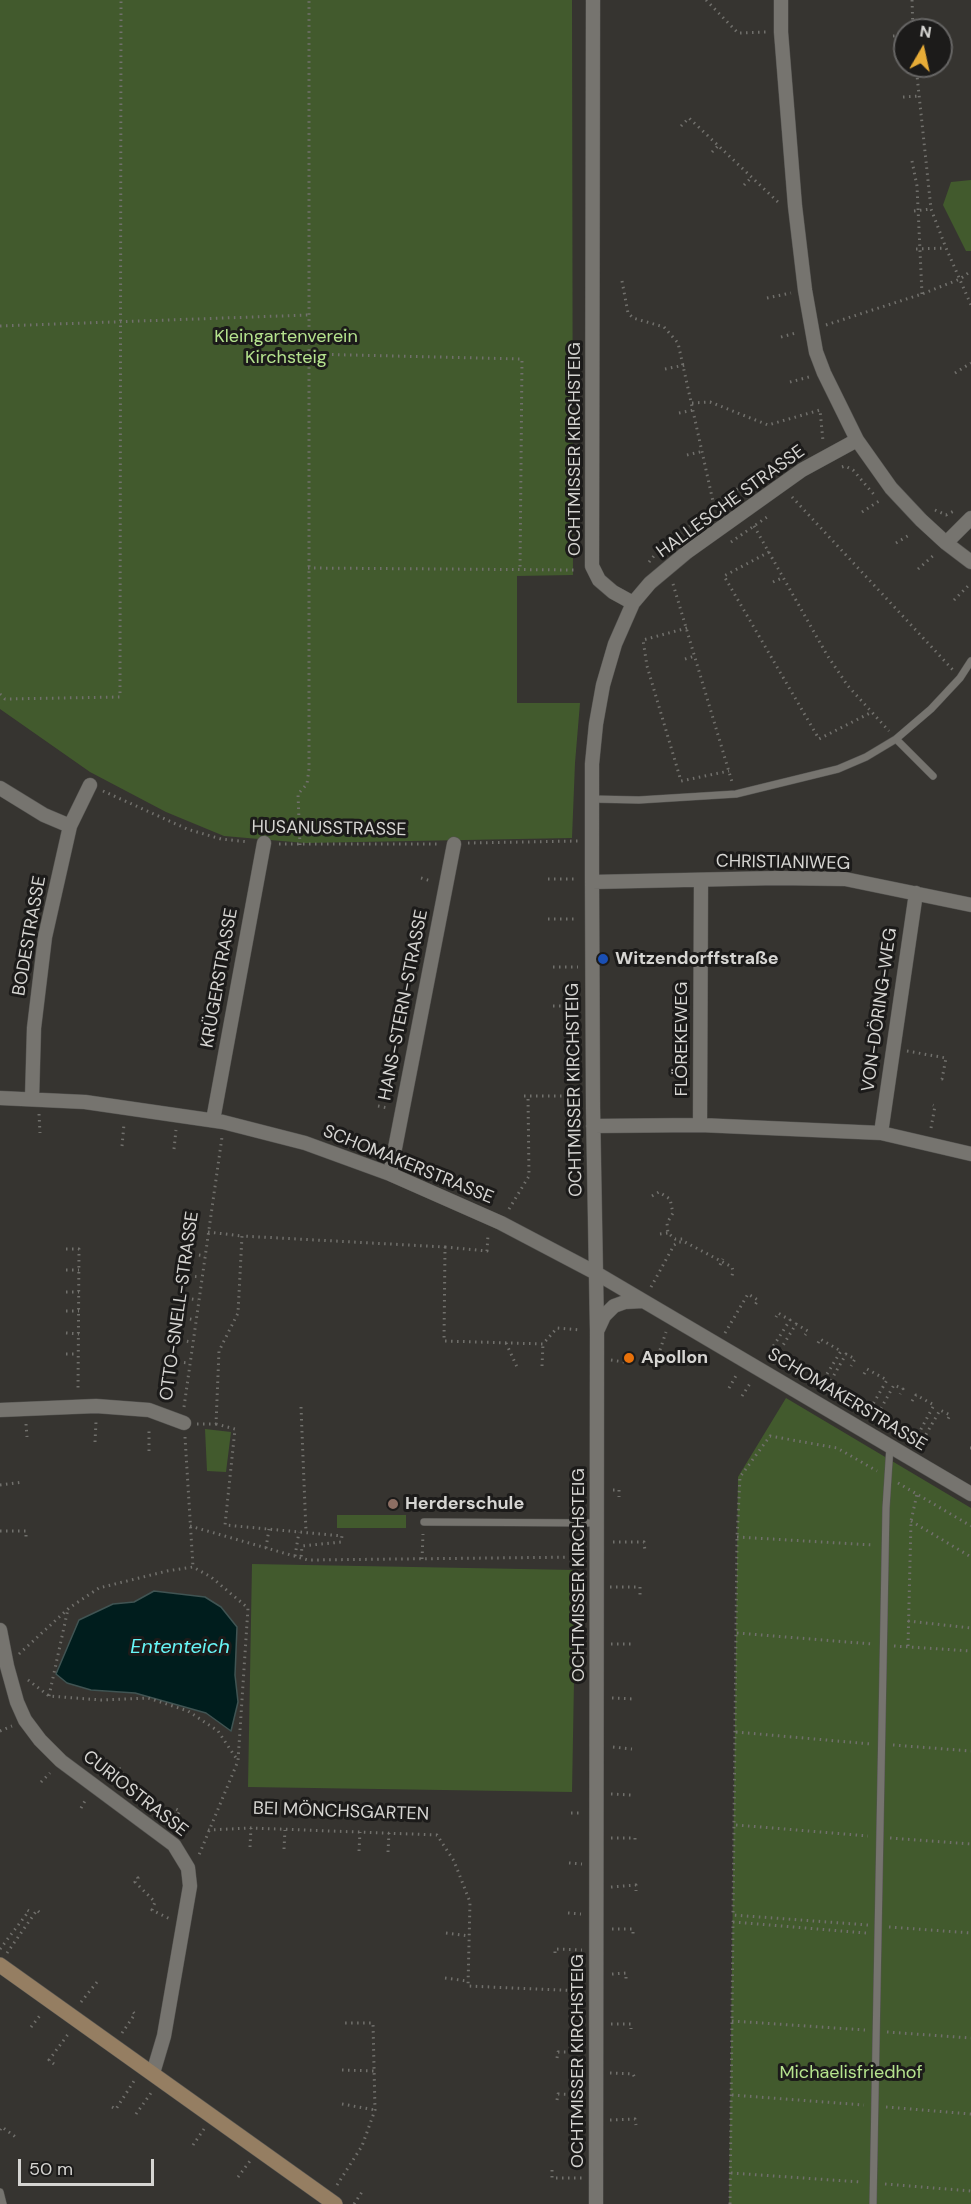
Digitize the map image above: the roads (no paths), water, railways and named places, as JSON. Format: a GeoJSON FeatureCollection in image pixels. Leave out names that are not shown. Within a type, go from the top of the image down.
{"type":"FeatureCollection","features":[{"type":"Feature","properties":{"kind":"street","name":"OCHTMISSER KIRCHSTEIG"},"geometry":{"type":"LineString","coordinates":[[593,0],[592,566],[599,580],[613,592],[633,603],[615,644],[603,685],[592,764],[592,799],[585,881],[597,1331],[596,2204]]}},
{"type":"Feature","properties":{"kind":"street"},"geometry":{"type":"LineString","coordinates":[[781,0],[781,32],[795,206],[811,330],[824,373],[857,440],[891,488],[921,520],[971,562]]}},
{"type":"Feature","properties":{"kind":"street","name":"HALLESCHE STRASSE"},"geometry":{"type":"LineString","coordinates":[[633,603],[650,583],[687,552],[802,470],[857,440]]}},
{"type":"Feature","properties":{"kind":"street"},"geometry":{"type":"LineString","coordinates":[[946,543],[971,518]]}},
{"type":"Feature","properties":{"kind":"street","name":"BODESTRASSE"},"geometry":{"type":"LineString","coordinates":[[32,1099],[34,1028],[45,937],[70,826],[90,785]]}},
{"type":"Feature","properties":{"kind":"street"},"geometry":{"type":"LineString","coordinates":[[0,788],[44,815],[70,826]]}},
{"type":"Feature","properties":{"kind":"street","name":"KRÜGERSTRASSE"},"geometry":{"type":"LineString","coordinates":[[218,1121],[264,843]]}},
{"type":"Feature","properties":{"kind":"street","name":"HANS-STERN-STRASSE"},"geometry":{"type":"LineString","coordinates":[[390,1173],[454,843]]}},
{"type":"Feature","properties":{"kind":"street","name":"CHRISTIANIWEG"},"geometry":{"type":"LineString","coordinates":[[585,881],[845,879],[971,905]]}},
{"type":"Feature","properties":{"kind":"street","name":"FLÖREKEWEG"},"geometry":{"type":"LineString","coordinates":[[700,880],[700,1125]]}},
{"type":"Feature","properties":{"kind":"street","name":"VON-DÖRING-WEG"},"geometry":{"type":"LineString","coordinates":[[881,1133],[916,893]]}},
{"type":"Feature","properties":{"kind":"street","name":"SCHOMAKERSTRASSE"},"geometry":{"type":"LineString","coordinates":[[0,1098],[125,1107],[218,1121],[305,1143],[390,1173],[501,1223],[596,1273],[970,1492]]}},
{"type":"Feature","properties":{"kind":"street"},"geometry":{"type":"LineString","coordinates":[[593,1126],[700,1125],[881,1133],[971,1154]]}},
{"type":"Feature","properties":{"kind":"street"},"geometry":{"type":"LineString","coordinates":[[597,1331],[604,1316],[614,1306],[625,1302],[643,1301]]}},
{"type":"Feature","properties":{"kind":"street","name":"OTTO-SNELL-STRASSE"},"geometry":{"type":"LineString","coordinates":[[0,1410],[96,1406],[149,1410],[184,1424]]}},
{"type":"Feature","properties":{"kind":"street","name":"CURIOSTRASSE"},"geometry":{"type":"LineString","coordinates":[[0,1630],[17,1702],[25,1720],[40,1740],[61,1761],[164,1836],[174,1845],[188,1868],[190,1886],[164,2036],[152,2073]]}},
{"type":"Feature","properties":{"kind":"street"},"geometry":{"type":"LineString","coordinates":[[3,1960],[74,2018],[332,2201]]}},
{"type":"Feature","properties":{"kind":"lane"},"geometry":{"type":"LineString","coordinates":[[592,799],[639,800],[736,794],[838,769],[866,757],[896,739],[931,709],[960,678],[971,661]]}},
{"type":"Feature","properties":{"kind":"lane"},"geometry":{"type":"LineString","coordinates":[[896,739],[933,776]]}},
{"type":"Feature","properties":{"kind":"lane"},"geometry":{"type":"LineString","coordinates":[[873,2204],[878,2031],[885,1546],[890,1446]]}},
{"type":"Feature","properties":{"kind":"lane"},"geometry":{"type":"LineString","coordinates":[[424,1525],[596,1522]]}},
{"type":"Feature","properties":{"kind":"lane"},"geometry":{"type":"LineString","coordinates":[[0,2192],[3,2204]]}},
{"type":"Feature","properties":{"kind":"water","name":"Ententeich"},"geometry":{"type":"Polygon","coordinates":[[[154,1591],[205,1597],[221,1607],[237,1627],[235,1675],[238,1702],[231,1731],[206,1713],[135,1693],[91,1690],[67,1683],[56,1674],[79,1620],[113,1604],[134,1602],[154,1591]]]}},
{"type":"Feature","properties":{"kind":"place","name":"Witzendorffstraße"},"geometry":{"type":"Point","coordinates":[603,959]}},
{"type":"Feature","properties":{"kind":"place","name":"Apollon"},"geometry":{"type":"Point","coordinates":[629,1358]}},
{"type":"Feature","properties":{"kind":"place","name":"Herderschule"},"geometry":{"type":"Point","coordinates":[393,1504]}},
{"type":"Feature","properties":{"kind":"park label","name":"Kleingartenverein Kirchsteig"},"geometry":{"type":"Point","coordinates":[286,347]}},
{"type":"Feature","properties":{"kind":"park label","name":"Michaelisfriedhof"},"geometry":{"type":"Point","coordinates":[851,2073]}}]}
